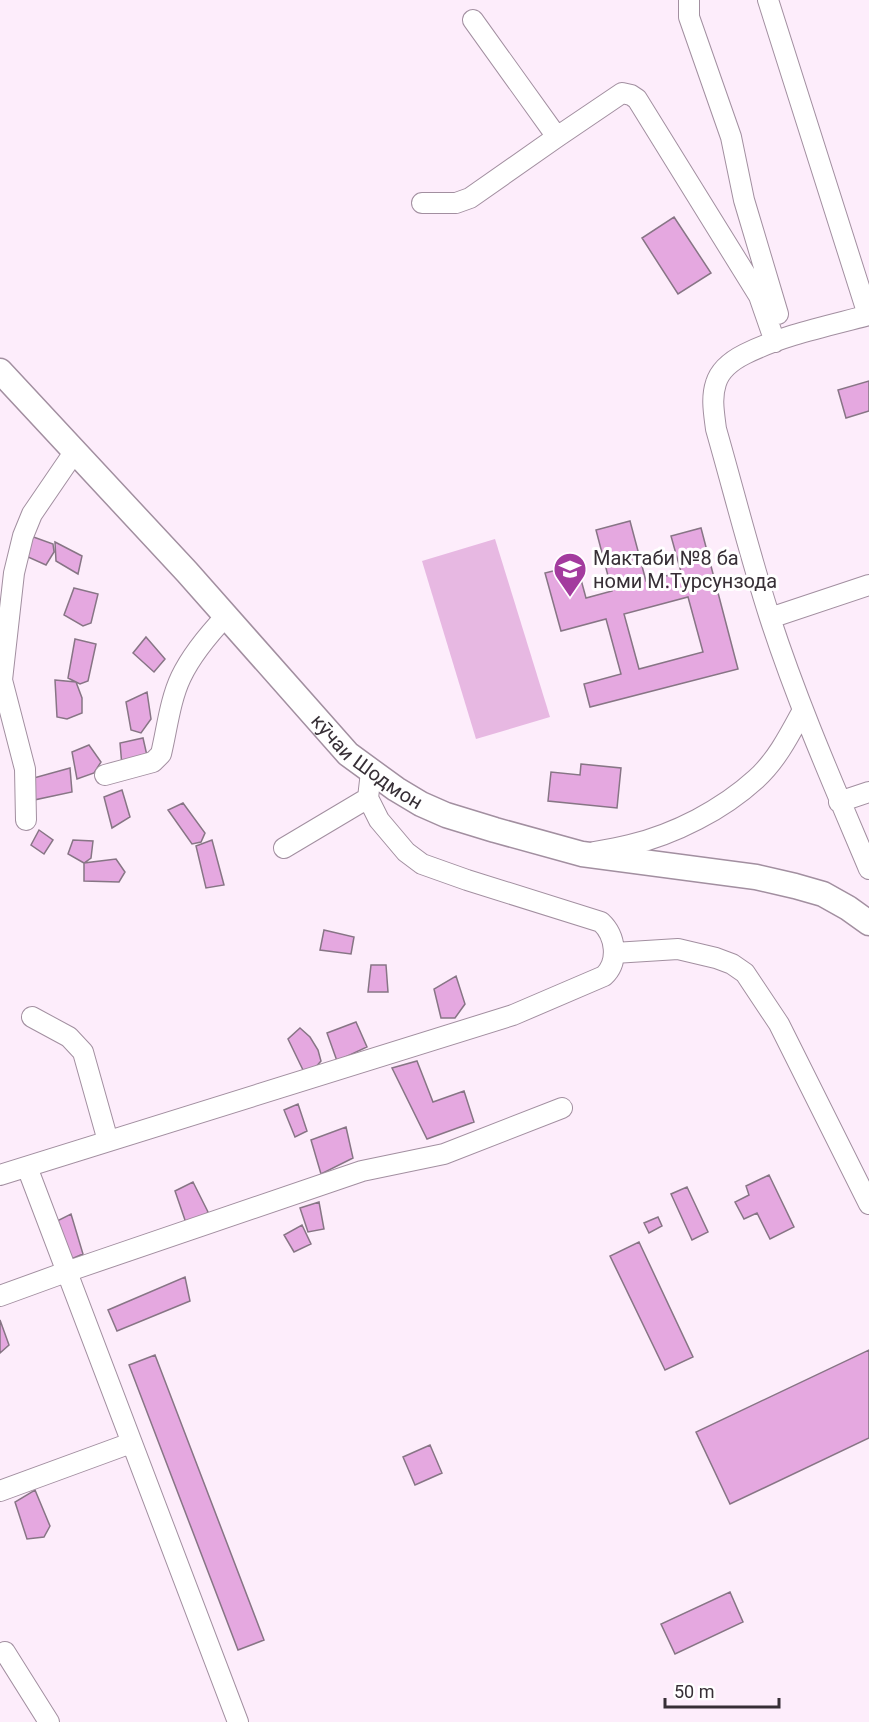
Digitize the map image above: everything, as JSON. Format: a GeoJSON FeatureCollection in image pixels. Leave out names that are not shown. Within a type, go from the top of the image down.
{"type":"FeatureCollection","features":[{"type":"Feature","properties":{"kind":"main road","name":"кӯчаи Шодмон"},"geometry":{"type":"LineString","coordinates":[[0,371],[226,616],[348,754],[396,789],[446,815],[582,854],[756,877],[795,886],[823,894],[869,923]]}},
{"type":"Feature","properties":{"kind":"street"},"geometry":{"type":"LineString","coordinates":[[689,0],[691,25],[731,137],[744,201],[780,340]]}},
{"type":"Feature","properties":{"kind":"street"},"geometry":{"type":"LineString","coordinates":[[768,0],[869,315],[780,340],[744,354],[726,366],[716,382],[713,404],[716,429],[770,618],[803,710],[869,869]]}},
{"type":"Feature","properties":{"kind":"street"},"geometry":{"type":"LineString","coordinates":[[473,20],[556,137]]}},
{"type":"Feature","properties":{"kind":"street"},"geometry":{"type":"LineString","coordinates":[[422,203],[456,203],[470,198],[622,93],[631,95],[637,99],[759,296],[780,340]]}},
{"type":"Feature","properties":{"kind":"street"},"geometry":{"type":"LineString","coordinates":[[26,820],[25,769],[1,681],[14,573],[23,536],[32,514],[75,450]]}},
{"type":"Feature","properties":{"kind":"street"},"geometry":{"type":"LineString","coordinates":[[770,618],[869,585]]}},
{"type":"Feature","properties":{"kind":"street"},"geometry":{"type":"LineString","coordinates":[[105,775],[153,762],[159,758],[181,676],[206,638],[226,616]]}},
{"type":"Feature","properties":{"kind":"street"},"geometry":{"type":"LineString","coordinates":[[582,854],[646,840],[670,831],[724,804],[757,778],[770,763],[803,710]]}},
{"type":"Feature","properties":{"kind":"street"},"geometry":{"type":"LineString","coordinates":[[0,1175],[513,1015],[604,976],[610,970],[614,953],[613,944],[609,932],[601,922],[466,880],[422,864],[406,852],[379,820],[368,798],[371,772]]}},
{"type":"Feature","properties":{"kind":"street"},"geometry":{"type":"LineString","coordinates":[[839,801],[869,792]]}},
{"type":"Feature","properties":{"kind":"street"},"geometry":{"type":"LineString","coordinates":[[284,848],[368,798]]}},
{"type":"Feature","properties":{"kind":"street"},"geometry":{"type":"LineString","coordinates":[[614,953],[678,949],[716,958],[732,964],[745,973],[779,1024],[869,1204]]}},
{"type":"Feature","properties":{"kind":"street"},"geometry":{"type":"LineString","coordinates":[[32,1017],[69,1037],[83,1052],[108,1141]]}},
{"type":"Feature","properties":{"kind":"street"},"geometry":{"type":"LineString","coordinates":[[0,1296],[362,1171],[444,1154],[562,1108]]}},
{"type":"Feature","properties":{"kind":"street"},"geometry":{"type":"LineString","coordinates":[[27,1167],[238,1722]]}},
{"type":"Feature","properties":{"kind":"street"},"geometry":{"type":"LineString","coordinates":[[0,1491],[131,1443]]}},
{"type":"Feature","properties":{"kind":"street"},"geometry":{"type":"LineString","coordinates":[[5,1652],[50,1722]]}},
{"type":"Feature","properties":{"kind":"shaded area"},"geometry":{"type":"Polygon","coordinates":[[[495,539],[550,717],[476,739],[422,561],[495,539]]]}},
{"type":"Feature","properties":{"kind":"building"},"geometry":{"type":"Polygon","coordinates":[[[674,217],[711,273],[678,294],[642,238],[674,217]]]}},
{"type":"Feature","properties":{"kind":"building"},"geometry":{"type":"Polygon","coordinates":[[[869,381],[869,411],[846,418],[838,390],[869,381]]]}},
{"type":"Feature","properties":{"kind":"building"},"geometry":{"type":"Polygon","coordinates":[[[630,521],[646,581],[681,572],[671,536],[701,528],[738,669],[590,707],[584,684],[621,674],[606,619],[561,631],[545,573],[577,565],[586,598],[612,591],[596,530],[630,521]],[[688,597],[624,614],[639,669],[703,652],[688,597]]]}},
{"type":"Feature","properties":{"kind":"building"},"geometry":{"type":"Polygon","coordinates":[[[28,535],[53,544],[54,552],[46,565],[19,553],[28,535]]]}},
{"type":"Feature","properties":{"kind":"building"},"geometry":{"type":"Polygon","coordinates":[[[55,542],[82,556],[78,574],[56,561],[55,542]]]}},
{"type":"Feature","properties":{"kind":"building"},"geometry":{"type":"Polygon","coordinates":[[[74,588],[98,594],[91,623],[83,626],[64,615],[74,588]]]}},
{"type":"Feature","properties":{"kind":"building"},"geometry":{"type":"Polygon","coordinates":[[[146,637],[165,659],[154,672],[133,653],[146,637]]]}},
{"type":"Feature","properties":{"kind":"building"},"geometry":{"type":"Polygon","coordinates":[[[75,639],[96,644],[88,681],[80,684],[68,678],[75,639]]]}},
{"type":"Feature","properties":{"kind":"building"},"geometry":{"type":"Polygon","coordinates":[[[55,680],[76,682],[82,698],[82,713],[67,719],[57,717],[55,680]]]}},
{"type":"Feature","properties":{"kind":"building"},"geometry":{"type":"Polygon","coordinates":[[[147,692],[151,719],[141,733],[131,730],[126,702],[147,692]]]}},
{"type":"Feature","properties":{"kind":"building"},"geometry":{"type":"Polygon","coordinates":[[[143,738],[148,760],[122,766],[120,743],[143,738]]]}},
{"type":"Feature","properties":{"kind":"building"},"geometry":{"type":"Polygon","coordinates":[[[89,745],[101,762],[94,773],[77,779],[72,752],[89,745]]]}},
{"type":"Feature","properties":{"kind":"building"},"geometry":{"type":"Polygon","coordinates":[[[581,764],[621,768],[617,808],[548,801],[551,772],[580,775],[581,764]]]}},
{"type":"Feature","properties":{"kind":"building"},"geometry":{"type":"Polygon","coordinates":[[[70,768],[72,792],[34,800],[30,779],[70,768]]]}},
{"type":"Feature","properties":{"kind":"building"},"geometry":{"type":"Polygon","coordinates":[[[122,790],[130,817],[112,828],[104,797],[122,790]]]}},
{"type":"Feature","properties":{"kind":"building"},"geometry":{"type":"Polygon","coordinates":[[[183,803],[205,833],[201,842],[192,844],[168,810],[183,803]]]}},
{"type":"Feature","properties":{"kind":"building"},"geometry":{"type":"Polygon","coordinates":[[[39,830],[53,840],[44,854],[31,845],[39,830]]]}},
{"type":"Feature","properties":{"kind":"building"},"geometry":{"type":"Polygon","coordinates":[[[73,840],[93,841],[91,858],[84,863],[68,854],[73,840]]]}},
{"type":"Feature","properties":{"kind":"building"},"geometry":{"type":"Polygon","coordinates":[[[212,840],[224,885],[206,888],[196,846],[212,840]]]}},
{"type":"Feature","properties":{"kind":"building"},"geometry":{"type":"Polygon","coordinates":[[[116,859],[125,872],[119,882],[84,881],[84,863],[116,859]]]}},
{"type":"Feature","properties":{"kind":"building"},"geometry":{"type":"Polygon","coordinates":[[[324,930],[354,937],[351,954],[320,950],[324,930]]]}},
{"type":"Feature","properties":{"kind":"building"},"geometry":{"type":"Polygon","coordinates":[[[371,965],[386,965],[388,992],[368,992],[371,965]]]}},
{"type":"Feature","properties":{"kind":"building"},"geometry":{"type":"Polygon","coordinates":[[[456,976],[465,1004],[455,1018],[441,1018],[434,989],[456,976]]]}},
{"type":"Feature","properties":{"kind":"building"},"geometry":{"type":"Polygon","coordinates":[[[356,1022],[367,1047],[337,1061],[327,1033],[356,1022]]]}},
{"type":"Feature","properties":{"kind":"building"},"geometry":{"type":"Polygon","coordinates":[[[300,1028],[310,1037],[318,1050],[321,1061],[314,1069],[303,1070],[288,1039],[300,1028]]]}},
{"type":"Feature","properties":{"kind":"building"},"geometry":{"type":"Polygon","coordinates":[[[417,1061],[433,1102],[464,1091],[474,1122],[427,1139],[392,1068],[417,1061]]]}},
{"type":"Feature","properties":{"kind":"building"},"geometry":{"type":"Polygon","coordinates":[[[298,1104],[307,1131],[295,1137],[284,1110],[298,1104]]]}},
{"type":"Feature","properties":{"kind":"building"},"geometry":{"type":"Polygon","coordinates":[[[346,1127],[353,1158],[321,1174],[311,1140],[346,1127]]]}},
{"type":"Feature","properties":{"kind":"building"},"geometry":{"type":"Polygon","coordinates":[[[769,1175],[794,1227],[770,1239],[757,1213],[744,1219],[735,1202],[749,1195],[746,1186],[769,1175]]]}},
{"type":"Feature","properties":{"kind":"building"},"geometry":{"type":"Polygon","coordinates":[[[193,1182],[208,1212],[201,1222],[186,1223],[175,1191],[193,1182]]]}},
{"type":"Feature","properties":{"kind":"building"},"geometry":{"type":"Polygon","coordinates":[[[687,1187],[708,1232],[692,1240],[671,1194],[687,1187]]]}},
{"type":"Feature","properties":{"kind":"building"},"geometry":{"type":"Polygon","coordinates":[[[319,1202],[324,1229],[308,1232],[300,1208],[319,1202]]]}},
{"type":"Feature","properties":{"kind":"building"},"geometry":{"type":"Polygon","coordinates":[[[71,1214],[83,1254],[69,1260],[53,1223],[71,1214]]]}},
{"type":"Feature","properties":{"kind":"building"},"geometry":{"type":"Polygon","coordinates":[[[658,1217],[662,1226],[649,1233],[644,1223],[658,1217]]]}},
{"type":"Feature","properties":{"kind":"building"},"geometry":{"type":"Polygon","coordinates":[[[302,1225],[311,1244],[294,1252],[284,1235],[302,1225]]]}},
{"type":"Feature","properties":{"kind":"building"},"geometry":{"type":"Polygon","coordinates":[[[639,1242],[693,1357],[665,1370],[610,1256],[639,1242]]]}},
{"type":"Feature","properties":{"kind":"building"},"geometry":{"type":"Polygon","coordinates":[[[185,1277],[190,1301],[117,1331],[108,1310],[185,1277]]]}},
{"type":"Feature","properties":{"kind":"building"},"geometry":{"type":"Polygon","coordinates":[[[0,1320],[9,1345],[0,1353],[0,1320]]]}},
{"type":"Feature","properties":{"kind":"building"},"geometry":{"type":"Polygon","coordinates":[[[869,1350],[869,1438],[730,1504],[696,1432],[869,1350]]]}},
{"type":"Feature","properties":{"kind":"building"},"geometry":{"type":"Polygon","coordinates":[[[155,1355],[264,1640],[238,1650],[129,1365],[155,1355]]]}},
{"type":"Feature","properties":{"kind":"building"},"geometry":{"type":"Polygon","coordinates":[[[430,1445],[442,1473],[415,1485],[403,1457],[430,1445]]]}},
{"type":"Feature","properties":{"kind":"building"},"geometry":{"type":"Polygon","coordinates":[[[35,1490],[50,1526],[44,1537],[27,1539],[15,1502],[35,1490]]]}},
{"type":"Feature","properties":{"kind":"building"},"geometry":{"type":"Polygon","coordinates":[[[730,1592],[743,1622],[675,1654],[661,1624],[730,1592]]]}},
{"type":"Feature","properties":{"kind":"place","name":"Мактаби №8 ба номи М.Турсунзода"},"geometry":{"type":"Point","coordinates":[570,598]}}]}
